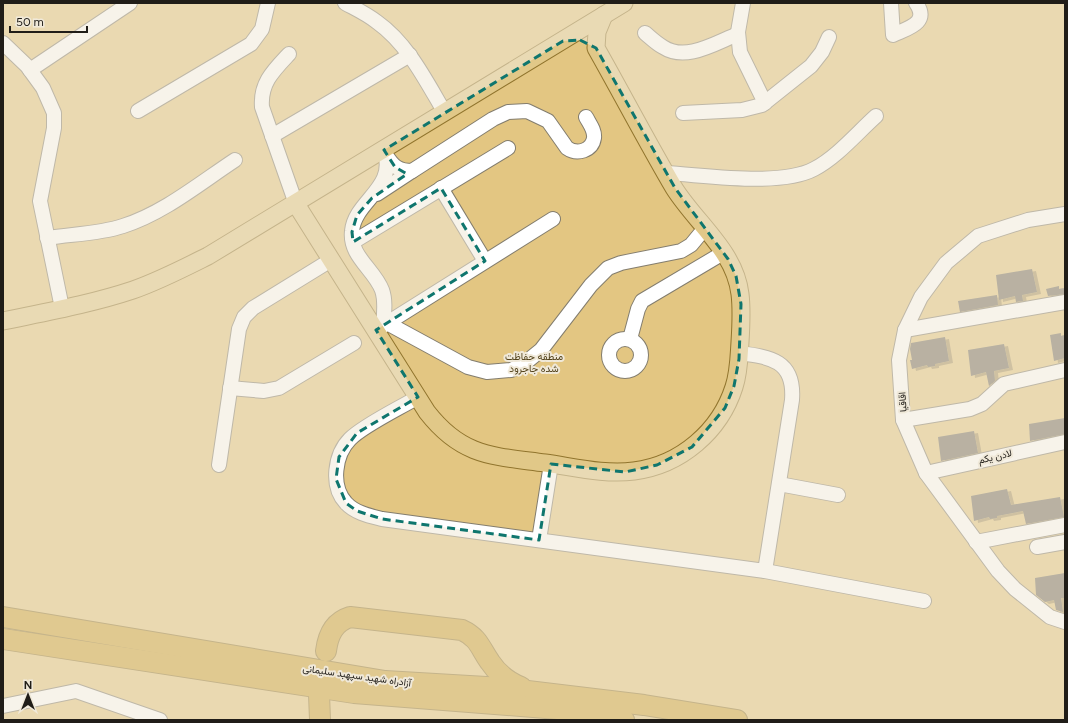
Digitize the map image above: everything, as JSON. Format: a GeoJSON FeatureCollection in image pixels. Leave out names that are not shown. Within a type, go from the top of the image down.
{"type":"FeatureCollection","features":[{"type":"Feature","properties":{"kind":"highway","name":"آزادراه شهید سپهبد سلیمانی"},"geometry":{"type":"LineString","coordinates":[[3,617],[384,680],[528,691],[644,705],[737,720]]}},
{"type":"Feature","properties":{"kind":"highway"},"geometry":{"type":"LineString","coordinates":[[326,651],[327,640],[333,629],[344,619],[350,617],[462,630],[475,638],[490,663],[500,674],[511,683],[528,691]]}},
{"type":"Feature","properties":{"kind":"highway","name":"آزادراه شهید سپهبد سلیمانی"},"geometry":{"type":"LineString","coordinates":[[3,639],[354,694],[558,709],[624,720]]}},
{"type":"Feature","properties":{"kind":"highway"},"geometry":{"type":"LineString","coordinates":[[320,694],[320,720]]}},
{"type":"Feature","properties":{"kind":"main road"},"geometry":{"type":"LineString","coordinates":[[3,321],[127,292],[158,280],[228,246],[296,204],[385,153],[445,113],[624,3]]}},
{"type":"Feature","properties":{"kind":"main road"},"geometry":{"type":"LineString","coordinates":[[296,204],[331,260],[382,326],[418,397],[442,430],[456,441],[473,450],[494,456],[597,470],[625,472],[657,465],[684,453],[706,435],[725,408],[734,386],[739,353],[741,322],[740,293],[732,266],[679,195],[596,48],[597,32],[604,15]]}},
{"type":"Feature","properties":{"kind":"main road"},"geometry":{"type":"LineString","coordinates":[[563,41],[580,40],[596,48]]}},
{"type":"Feature","properties":{"kind":"street"},"geometry":{"type":"LineString","coordinates":[[30,70],[130,3]]}},
{"type":"Feature","properties":{"kind":"street"},"geometry":{"type":"LineString","coordinates":[[138,111],[251,44],[262,29],[268,3]]}},
{"type":"Feature","properties":{"kind":"street"},"geometry":{"type":"LineString","coordinates":[[345,3],[378,22],[399,42],[410,55],[445,113]]}},
{"type":"Feature","properties":{"kind":"street"},"geometry":{"type":"LineString","coordinates":[[743,3],[738,34],[740,52],[765,103]]}},
{"type":"Feature","properties":{"kind":"street"},"geometry":{"type":"LineString","coordinates":[[891,3],[893,36],[918,22],[921,16],[916,3]]}},
{"type":"Feature","properties":{"kind":"street"},"geometry":{"type":"LineString","coordinates":[[645,33],[663,47],[680,53],[690,53],[738,34]]}},
{"type":"Feature","properties":{"kind":"street"},"geometry":{"type":"LineString","coordinates":[[683,113],[751,109],[765,103],[814,63],[822,52],[829,36]]}},
{"type":"Feature","properties":{"kind":"street"},"geometry":{"type":"LineString","coordinates":[[3,43],[30,70],[49,98],[54,113],[54,128],[40,201],[62,308]]}},
{"type":"Feature","properties":{"kind":"street"},"geometry":{"type":"LineString","coordinates":[[289,54],[271,73],[263,88],[262,107],[296,204]]}},
{"type":"Feature","properties":{"kind":"street"},"geometry":{"type":"LineString","coordinates":[[272,136],[410,55]]}},
{"type":"Feature","properties":{"kind":"street"},"geometry":{"type":"LineString","coordinates":[[372,198],[493,118],[508,112],[521,110],[527,111],[548,121],[567,148],[571,151],[581,152],[589,146],[594,138],[592,129],[586,117]]}},
{"type":"Feature","properties":{"kind":"street"},"geometry":{"type":"LineString","coordinates":[[666,173],[765,178],[790,177],[804,174],[825,162],[876,116]]}},
{"type":"Feature","properties":{"kind":"street"},"geometry":{"type":"LineString","coordinates":[[353,242],[508,148]]}},
{"type":"Feature","properties":{"kind":"street"},"geometry":{"type":"LineString","coordinates":[[385,153],[395,167],[405,171],[412,171]]}},
{"type":"Feature","properties":{"kind":"street"},"geometry":{"type":"LineString","coordinates":[[382,326],[384,308],[382,290],[360,259],[353,242],[352,232],[354,220],[372,198],[384,179],[385,153]]}},
{"type":"Feature","properties":{"kind":"street"},"geometry":{"type":"LineString","coordinates":[[47,238],[113,229],[141,219],[166,205],[235,160]]}},
{"type":"Feature","properties":{"kind":"street"},"geometry":{"type":"LineString","coordinates":[[441,188],[485,261]]}},
{"type":"Feature","properties":{"kind":"street","name":"اقاقیا"},"geometry":{"type":"LineString","coordinates":[[1065,214],[1028,220],[978,236],[946,263],[921,297],[905,330],[899,360],[903,420],[926,473],[998,571],[1015,589],[1050,617],[1065,622]]}},
{"type":"Feature","properties":{"kind":"street"},"geometry":{"type":"LineString","coordinates":[[382,326],[552,219]]}},
{"type":"Feature","properties":{"kind":"street"},"geometry":{"type":"LineString","coordinates":[[382,326],[468,368],[491,372],[511,370],[525,363],[541,350],[591,285],[608,268],[621,263],[681,251],[691,246],[705,228]]}},
{"type":"Feature","properties":{"kind":"street"},"geometry":{"type":"LineString","coordinates":[[630,339],[638,309],[647,297],[723,253]]}},
{"type":"Feature","properties":{"kind":"street"},"geometry":{"type":"LineString","coordinates":[[219,465],[239,329],[244,317],[253,308],[331,260]]}},
{"type":"Feature","properties":{"kind":"street"},"geometry":{"type":"LineString","coordinates":[[905,330],[1065,302]]}},
{"type":"Feature","properties":{"kind":"street"},"geometry":{"type":"LineString","coordinates":[[230,388],[264,391],[279,388],[354,343]]}},
{"type":"Feature","properties":{"kind":"street"},"geometry":{"type":"LineString","coordinates":[[739,353],[772,358],[782,366],[791,381],[792,400],[766,571]]}},
{"type":"Feature","properties":{"kind":"street"},"geometry":{"type":"LineString","coordinates":[[903,420],[970,409],[982,404],[1004,384],[1065,370]]}},
{"type":"Feature","properties":{"kind":"street"},"geometry":{"type":"LineString","coordinates":[[418,397],[357,433],[345,444],[339,456],[336,473],[338,487],[346,503],[357,511],[382,519],[766,571],[924,601]]}},
{"type":"Feature","properties":{"kind":"street","name":"لادن یکم"},"geometry":{"type":"LineString","coordinates":[[926,473],[1065,442]]}},
{"type":"Feature","properties":{"kind":"street"},"geometry":{"type":"LineString","coordinates":[[539,540],[551,464]]}},
{"type":"Feature","properties":{"kind":"street"},"geometry":{"type":"LineString","coordinates":[[779,484],[838,495]]}},
{"type":"Feature","properties":{"kind":"street"},"geometry":{"type":"LineString","coordinates":[[976,542],[1065,525]]}},
{"type":"Feature","properties":{"kind":"street"},"geometry":{"type":"LineString","coordinates":[[1037,547],[1065,542]]}},
{"type":"Feature","properties":{"kind":"street"},"geometry":{"type":"LineString","coordinates":[[3,706],[76,691],[160,720]]}},
{"type":"Feature","properties":{"kind":"highlighted area"},"geometry":{"type":"Polygon","coordinates":[[[580,40],[596,48],[675,188],[728,259],[736,276],[741,304],[739,359],[734,386],[725,408],[692,447],[657,465],[625,472],[551,464],[539,540],[382,519],[357,511],[346,503],[336,479],[339,457],[357,433],[418,397],[376,330],[485,261],[441,188],[353,242],[352,232],[357,215],[372,198],[407,174],[395,167],[384,150],[563,41],[580,40]]]}},
{"type":"Feature","properties":{"kind":"green space","name":"منطقه حفاظت شده جاجرود"},"geometry":{"type":"Polygon","coordinates":[[[3,3],[1065,3],[1065,720],[3,720],[3,3]]]}},
{"type":"Feature","properties":{"kind":"building"},"geometry":{"type":"Polygon","coordinates":[[[1032,269],[1037,292],[1022,295],[1023,301],[1016,302],[1015,296],[999,300],[996,275],[1032,269]]]}},
{"type":"Feature","properties":{"kind":"building"},"geometry":{"type":"Polygon","coordinates":[[[1059,286],[1059,289],[1065,288],[1065,294],[1048,296],[1046,289],[1059,286]]]}},
{"type":"Feature","properties":{"kind":"building"},"geometry":{"type":"Polygon","coordinates":[[[997,295],[998,305],[960,312],[958,301],[997,295]]]}},
{"type":"Feature","properties":{"kind":"building"},"geometry":{"type":"Polygon","coordinates":[[[1061,333],[1061,336],[1065,335],[1065,358],[1054,361],[1050,335],[1061,333]]]}},
{"type":"Feature","properties":{"kind":"building"},"geometry":{"type":"Polygon","coordinates":[[[945,337],[949,361],[935,364],[935,366],[928,367],[927,365],[912,369],[910,360],[912,360],[910,349],[911,343],[945,337]]]}},
{"type":"Feature","properties":{"kind":"building"},"geometry":{"type":"Polygon","coordinates":[[[1004,344],[1009,368],[994,371],[995,381],[989,386],[986,372],[971,376],[968,350],[1004,344]]]}},
{"type":"Feature","properties":{"kind":"building"},"geometry":{"type":"Polygon","coordinates":[[[1065,418],[1065,434],[1030,441],[1029,424],[1065,418]]]}},
{"type":"Feature","properties":{"kind":"building"},"geometry":{"type":"Polygon","coordinates":[[[974,431],[978,453],[941,461],[938,437],[974,431]]]}},
{"type":"Feature","properties":{"kind":"building"},"geometry":{"type":"Polygon","coordinates":[[[1007,489],[1011,505],[1060,497],[1064,517],[1026,524],[1023,511],[997,516],[997,518],[990,519],[989,517],[974,521],[971,496],[1007,489]]]}},
{"type":"Feature","properties":{"kind":"building"},"geometry":{"type":"Polygon","coordinates":[[[1065,573],[1065,598],[1061,598],[1063,612],[1056,610],[1054,600],[1045,602],[1036,595],[1035,578],[1065,573]]]}}]}
